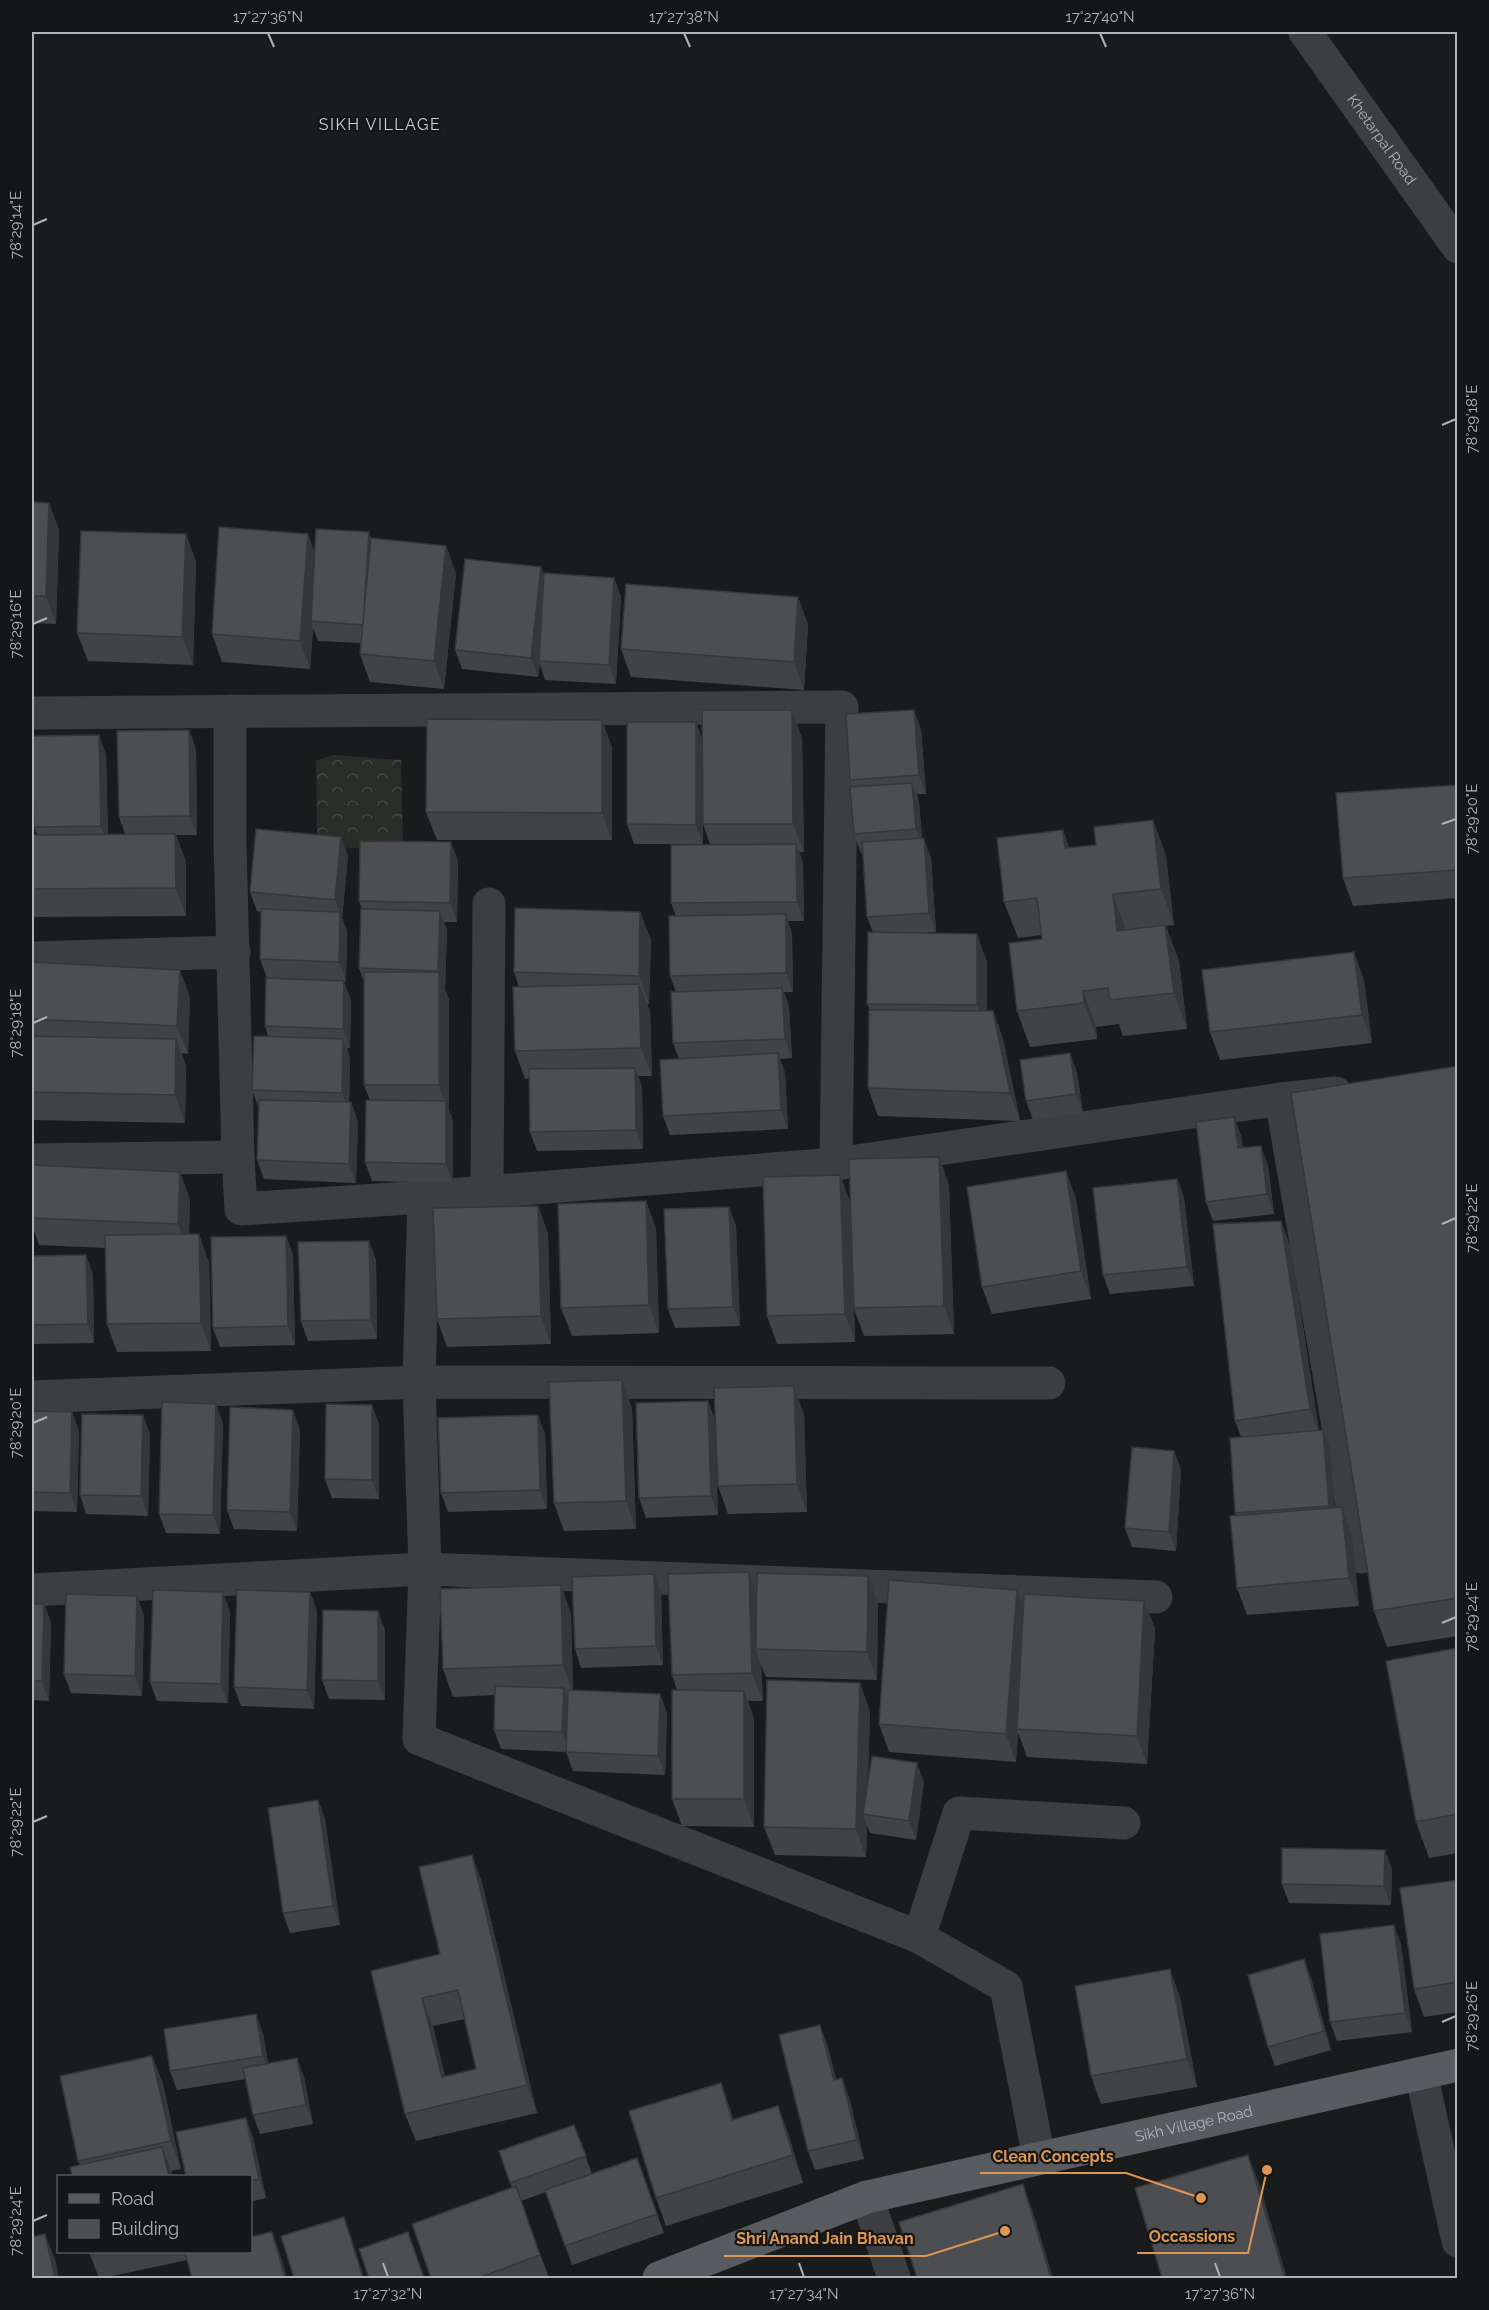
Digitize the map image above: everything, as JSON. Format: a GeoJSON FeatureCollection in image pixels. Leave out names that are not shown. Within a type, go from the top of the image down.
{"type":"FeatureCollection","features":[{"type":"Feature","properties":{"kind":"main road","name":"Sikh Village Road"},"geometry":{"type":"LineString","coordinates":[[659,2278],[867,2197],[1458,2065]]}},
{"type":"Feature","properties":{"kind":"street","name":"Khetarpal Road"},"geometry":{"type":"LineString","coordinates":[[1305,32],[1458,248]]}},
{"type":"Feature","properties":{"kind":"street"},"geometry":{"type":"LineString","coordinates":[[32,713],[842,707],[836,1164]]}},
{"type":"Feature","properties":{"kind":"street"},"geometry":{"type":"LineString","coordinates":[[230,711],[230,842],[241,1209],[424,1197],[836,1164],[1281,1099],[1363,1091]]}},
{"type":"Feature","properties":{"kind":"street"},"geometry":{"type":"LineString","coordinates":[[488,1192],[489,904]]}},
{"type":"Feature","properties":{"kind":"street"},"geometry":{"type":"LineString","coordinates":[[32,958],[234,952]]}},
{"type":"Feature","properties":{"kind":"street"},"geometry":{"type":"LineString","coordinates":[[1281,1099],[1361,1557]]}},
{"type":"Feature","properties":{"kind":"street"},"geometry":{"type":"LineString","coordinates":[[32,1160],[238,1157]]}},
{"type":"Feature","properties":{"kind":"street"},"geometry":{"type":"LineString","coordinates":[[424,1197],[419,1382],[425,1569],[419,1739],[919,1936],[1006,1987],[1039,2158]]}},
{"type":"Feature","properties":{"kind":"street"},"geometry":{"type":"LineString","coordinates":[[32,1397],[419,1382],[1049,1383]]}},
{"type":"Feature","properties":{"kind":"street"},"geometry":{"type":"LineString","coordinates":[[32,1590],[425,1569],[1156,1597]]}},
{"type":"Feature","properties":{"kind":"street"},"geometry":{"type":"LineString","coordinates":[[919,1936],[959,1813],[1124,1823]]}},
{"type":"Feature","properties":{"kind":"street"},"geometry":{"type":"LineString","coordinates":[[1422,2073],[1458,2241]]}},
{"type":"Feature","properties":{"kind":"street"},"geometry":{"type":"LineString","coordinates":[[867,2197],[894,2278]]}},
{"type":"Feature","properties":{"kind":"green space"},"geometry":{"type":"Polygon","coordinates":[[[333,755],[401,760],[403,851],[317,846],[316,761],[333,755]]]}},
{"type":"Feature","properties":{"kind":"building"},"geometry":{"type":"Polygon","coordinates":[[[32,502],[49,503],[46,596],[32,596],[32,502]]]}},
{"type":"Feature","properties":{"kind":"building"},"geometry":{"type":"Polygon","coordinates":[[[219,527],[308,534],[300,641],[212,634],[219,527]]]}},
{"type":"Feature","properties":{"kind":"building"},"geometry":{"type":"Polygon","coordinates":[[[316,529],[369,532],[363,625],[311,621],[316,529]]]}},
{"type":"Feature","properties":{"kind":"building"},"geometry":{"type":"Polygon","coordinates":[[[81,531],[186,534],[182,637],[77,633],[81,531]]]}},
{"type":"Feature","properties":{"kind":"building"},"geometry":{"type":"Polygon","coordinates":[[[371,538],[446,546],[434,661],[360,654],[371,538]]]}},
{"type":"Feature","properties":{"kind":"building"},"geometry":{"type":"Polygon","coordinates":[[[465,559],[541,567],[531,658],[455,650],[465,559]]]}},
{"type":"Feature","properties":{"kind":"building"},"geometry":{"type":"Polygon","coordinates":[[[544,573],[614,578],[609,665],[539,661],[544,573]]]}},
{"type":"Feature","properties":{"kind":"building"},"geometry":{"type":"Polygon","coordinates":[[[626,584],[798,597],[794,662],[621,649],[626,584]]]}},
{"type":"Feature","properties":{"kind":"building"},"geometry":{"type":"Polygon","coordinates":[[[702,710],[792,710],[793,824],[703,824],[702,710]]]}},
{"type":"Feature","properties":{"kind":"building"},"geometry":{"type":"Polygon","coordinates":[[[914,710],[919,775],[850,780],[846,714],[914,710]]]}},
{"type":"Feature","properties":{"kind":"building"},"geometry":{"type":"Polygon","coordinates":[[[427,719],[602,720],[602,813],[426,812],[427,719]]]}},
{"type":"Feature","properties":{"kind":"building"},"geometry":{"type":"Polygon","coordinates":[[[627,722],[696,722],[696,825],[627,824],[627,722]]]}},
{"type":"Feature","properties":{"kind":"building"},"geometry":{"type":"Polygon","coordinates":[[[189,730],[190,816],[119,817],[117,731],[189,730]]]}},
{"type":"Feature","properties":{"kind":"building"},"geometry":{"type":"Polygon","coordinates":[[[99,735],[101,826],[34,827],[32,736],[99,735]]]}},
{"type":"Feature","properties":{"kind":"building"},"geometry":{"type":"Polygon","coordinates":[[[912,783],[916,829],[854,834],[850,787],[912,783]]]}},
{"type":"Feature","properties":{"kind":"building"},"geometry":{"type":"Polygon","coordinates":[[[1458,785],[1458,870],[1343,878],[1336,793],[1458,785]]]}},
{"type":"Feature","properties":{"kind":"building"},"geometry":{"type":"Polygon","coordinates":[[[1153,820],[1161,889],[1113,894],[1117,931],[1165,925],[1174,993],[1110,1000],[1108,988],[1083,991],[1084,1003],[1017,1011],[1009,943],[1042,939],[1037,898],[1004,902],[997,838],[1063,830],[1065,848],[1096,845],[1094,827],[1153,820]]]}},
{"type":"Feature","properties":{"kind":"building"},"geometry":{"type":"Polygon","coordinates":[[[256,829],[341,837],[335,900],[250,892],[256,829]]]}},
{"type":"Feature","properties":{"kind":"building"},"geometry":{"type":"Polygon","coordinates":[[[175,834],[176,888],[32,889],[32,835],[175,834]]]}},
{"type":"Feature","properties":{"kind":"building"},"geometry":{"type":"Polygon","coordinates":[[[924,838],[929,913],[867,917],[862,842],[924,838]]]}},
{"type":"Feature","properties":{"kind":"building"},"geometry":{"type":"Polygon","coordinates":[[[360,841],[451,842],[450,903],[359,901],[360,841]]]}},
{"type":"Feature","properties":{"kind":"building"},"geometry":{"type":"Polygon","coordinates":[[[796,844],[797,902],[671,903],[671,845],[796,844]]]}},
{"type":"Feature","properties":{"kind":"building"},"geometry":{"type":"Polygon","coordinates":[[[515,908],[640,912],[639,976],[514,972],[515,908]]]}},
{"type":"Feature","properties":{"kind":"building"},"geometry":{"type":"Polygon","coordinates":[[[261,909],[340,912],[339,962],[260,959],[261,909]]]}},
{"type":"Feature","properties":{"kind":"building"},"geometry":{"type":"Polygon","coordinates":[[[361,909],[440,911],[438,971],[359,968],[361,909]]]}},
{"type":"Feature","properties":{"kind":"building"},"geometry":{"type":"Polygon","coordinates":[[[786,914],[786,973],[670,976],[669,916],[786,914]]]}},
{"type":"Feature","properties":{"kind":"building"},"geometry":{"type":"Polygon","coordinates":[[[868,932],[977,934],[977,1005],[867,1004],[868,932]]]}},
{"type":"Feature","properties":{"kind":"building"},"geometry":{"type":"Polygon","coordinates":[[[1354,952],[1362,1015],[1210,1032],[1202,970],[1354,952]]]}},
{"type":"Feature","properties":{"kind":"building"},"geometry":{"type":"Polygon","coordinates":[[[32,962],[180,970],[177,1026],[32,1019],[32,962]]]}},
{"type":"Feature","properties":{"kind":"building"},"geometry":{"type":"Polygon","coordinates":[[[364,972],[439,972],[439,1085],[364,1085],[364,972]]]}},
{"type":"Feature","properties":{"kind":"building"},"geometry":{"type":"Polygon","coordinates":[[[266,978],[344,981],[343,1029],[265,1026],[266,978]]]}},
{"type":"Feature","properties":{"kind":"building"},"geometry":{"type":"Polygon","coordinates":[[[639,984],[641,1048],[515,1051],[513,987],[639,984]]]}},
{"type":"Feature","properties":{"kind":"building"},"geometry":{"type":"Polygon","coordinates":[[[782,988],[785,1039],[673,1043],[671,992],[782,988]]]}},
{"type":"Feature","properties":{"kind":"building"},"geometry":{"type":"Polygon","coordinates":[[[869,1010],[993,1011],[1010,1093],[868,1088],[869,1010]]]}},
{"type":"Feature","properties":{"kind":"building"},"geometry":{"type":"Polygon","coordinates":[[[32,1036],[176,1039],[175,1095],[32,1092],[32,1036]]]}},
{"type":"Feature","properties":{"kind":"building"},"geometry":{"type":"Polygon","coordinates":[[[254,1036],[343,1039],[342,1093],[252,1090],[254,1036]]]}},
{"type":"Feature","properties":{"kind":"building"},"geometry":{"type":"Polygon","coordinates":[[[778,1053],[781,1110],[663,1116],[660,1060],[778,1053]]]}},
{"type":"Feature","properties":{"kind":"building"},"geometry":{"type":"Polygon","coordinates":[[[1070,1053],[1076,1094],[1026,1101],[1020,1060],[1070,1053]]]}},
{"type":"Feature","properties":{"kind":"building"},"geometry":{"type":"Polygon","coordinates":[[[1458,1066],[1458,1598],[1374,1611],[1291,1093],[1458,1066]]]}},
{"type":"Feature","properties":{"kind":"building"},"geometry":{"type":"Polygon","coordinates":[[[635,1068],[636,1130],[530,1132],[529,1069],[635,1068]]]}},
{"type":"Feature","properties":{"kind":"building"},"geometry":{"type":"Polygon","coordinates":[[[259,1100],[351,1102],[349,1164],[257,1160],[259,1100]]]}},
{"type":"Feature","properties":{"kind":"building"},"geometry":{"type":"Polygon","coordinates":[[[366,1100],[446,1101],[446,1164],[365,1162],[366,1100]]]}},
{"type":"Feature","properties":{"kind":"building"},"geometry":{"type":"Polygon","coordinates":[[[1234,1117],[1238,1148],[1261,1146],[1267,1194],[1206,1202],[1196,1122],[1234,1117]]]}},
{"type":"Feature","properties":{"kind":"building"},"geometry":{"type":"Polygon","coordinates":[[[939,1157],[944,1306],[854,1308],[849,1159],[939,1157]]]}},
{"type":"Feature","properties":{"kind":"building"},"geometry":{"type":"Polygon","coordinates":[[[32,1165],[180,1172],[178,1224],[32,1218],[32,1165]]]}},
{"type":"Feature","properties":{"kind":"building"},"geometry":{"type":"Polygon","coordinates":[[[1066,1171],[1081,1271],[982,1287],[967,1187],[1066,1171]]]}},
{"type":"Feature","properties":{"kind":"building"},"geometry":{"type":"Polygon","coordinates":[[[840,1175],[845,1314],[767,1316],[763,1177],[840,1175]]]}},
{"type":"Feature","properties":{"kind":"building"},"geometry":{"type":"Polygon","coordinates":[[[1177,1179],[1187,1267],[1103,1275],[1093,1188],[1177,1179]]]}},
{"type":"Feature","properties":{"kind":"building"},"geometry":{"type":"Polygon","coordinates":[[[646,1201],[649,1305],[561,1308],[558,1204],[646,1201]]]}},
{"type":"Feature","properties":{"kind":"building"},"geometry":{"type":"Polygon","coordinates":[[[538,1206],[541,1316],[437,1319],[433,1208],[538,1206]]]}},
{"type":"Feature","properties":{"kind":"building"},"geometry":{"type":"Polygon","coordinates":[[[729,1207],[733,1307],[668,1309],[664,1209],[729,1207]]]}},
{"type":"Feature","properties":{"kind":"building"},"geometry":{"type":"Polygon","coordinates":[[[1281,1221],[1310,1409],[1235,1421],[1213,1224],[1281,1221]]]}},
{"type":"Feature","properties":{"kind":"building"},"geometry":{"type":"Polygon","coordinates":[[[199,1234],[201,1323],[107,1324],[105,1235],[199,1234]]]}},
{"type":"Feature","properties":{"kind":"building"},"geometry":{"type":"Polygon","coordinates":[[[286,1236],[288,1326],[213,1328],[211,1237],[286,1236]]]}},
{"type":"Feature","properties":{"kind":"building"},"geometry":{"type":"Polygon","coordinates":[[[369,1241],[371,1320],[301,1321],[298,1242],[369,1241]]]}},
{"type":"Feature","properties":{"kind":"building"},"geometry":{"type":"Polygon","coordinates":[[[86,1255],[88,1324],[32,1325],[32,1256],[86,1255]]]}},
{"type":"Feature","properties":{"kind":"building"},"geometry":{"type":"Polygon","coordinates":[[[622,1380],[626,1501],[554,1503],[549,1382],[622,1380]]]}},
{"type":"Feature","properties":{"kind":"building"},"geometry":{"type":"Polygon","coordinates":[[[794,1386],[797,1484],[718,1486],[714,1388],[794,1386]]]}},
{"type":"Feature","properties":{"kind":"building"},"geometry":{"type":"Polygon","coordinates":[[[708,1401],[711,1496],[639,1498],[636,1403],[708,1401]]]}},
{"type":"Feature","properties":{"kind":"building"},"geometry":{"type":"Polygon","coordinates":[[[162,1402],[216,1404],[213,1515],[159,1514],[162,1402]]]}},
{"type":"Feature","properties":{"kind":"building"},"geometry":{"type":"Polygon","coordinates":[[[326,1404],[372,1405],[372,1480],[325,1479],[326,1404]]]}},
{"type":"Feature","properties":{"kind":"building"},"geometry":{"type":"Polygon","coordinates":[[[230,1407],[293,1410],[290,1512],[227,1510],[230,1407]]]}},
{"type":"Feature","properties":{"kind":"building"},"geometry":{"type":"Polygon","coordinates":[[[32,1411],[72,1412],[70,1493],[32,1492],[32,1411]]]}},
{"type":"Feature","properties":{"kind":"building"},"geometry":{"type":"Polygon","coordinates":[[[82,1414],[143,1415],[141,1496],[80,1495],[82,1414]]]}},
{"type":"Feature","properties":{"kind":"building"},"geometry":{"type":"Polygon","coordinates":[[[538,1415],[540,1490],[441,1493],[438,1418],[538,1415]]]}},
{"type":"Feature","properties":{"kind":"building"},"geometry":{"type":"Polygon","coordinates":[[[1323,1430],[1329,1506],[1235,1513],[1230,1438],[1323,1430]]]}},
{"type":"Feature","properties":{"kind":"building"},"geometry":{"type":"Polygon","coordinates":[[[1132,1447],[1174,1451],[1169,1532],[1125,1528],[1132,1447]]]}},
{"type":"Feature","properties":{"kind":"building"},"geometry":{"type":"Polygon","coordinates":[[[1342,1507],[1349,1578],[1237,1588],[1230,1516],[1342,1507]]]}},
{"type":"Feature","properties":{"kind":"building"},"geometry":{"type":"Polygon","coordinates":[[[749,1572],[752,1673],[672,1675],[668,1574],[749,1572]]]}},
{"type":"Feature","properties":{"kind":"building"},"geometry":{"type":"Polygon","coordinates":[[[757,1573],[868,1576],[867,1652],[756,1649],[757,1573]]]}},
{"type":"Feature","properties":{"kind":"building"},"geometry":{"type":"Polygon","coordinates":[[[654,1574],[656,1646],[575,1649],[572,1577],[654,1574]]]}},
{"type":"Feature","properties":{"kind":"building"},"geometry":{"type":"Polygon","coordinates":[[[889,1580],[1017,1590],[1006,1734],[879,1724],[889,1580]]]}},
{"type":"Feature","properties":{"kind":"building"},"geometry":{"type":"Polygon","coordinates":[[[561,1585],[563,1665],[443,1669],[440,1589],[561,1585]]]}},
{"type":"Feature","properties":{"kind":"building"},"geometry":{"type":"Polygon","coordinates":[[[153,1590],[223,1592],[221,1684],[150,1682],[153,1590]]]}},
{"type":"Feature","properties":{"kind":"building"},"geometry":{"type":"Polygon","coordinates":[[[237,1590],[310,1592],[307,1690],[234,1687],[237,1590]]]}},
{"type":"Feature","properties":{"kind":"building"},"geometry":{"type":"Polygon","coordinates":[[[66,1594],[137,1596],[135,1676],[64,1674],[66,1594]]]}},
{"type":"Feature","properties":{"kind":"building"},"geometry":{"type":"Polygon","coordinates":[[[1024,1594],[1144,1601],[1137,1736],[1017,1729],[1024,1594]]]}},
{"type":"Feature","properties":{"kind":"building"},"geometry":{"type":"Polygon","coordinates":[[[32,1604],[44,1604],[42,1681],[32,1681],[32,1604]]]}},
{"type":"Feature","properties":{"kind":"building"},"geometry":{"type":"Polygon","coordinates":[[[323,1610],[378,1611],[378,1681],[322,1680],[323,1610]]]}},
{"type":"Feature","properties":{"kind":"building"},"geometry":{"type":"Polygon","coordinates":[[[1458,1648],[1458,1814],[1416,1822],[1386,1661],[1458,1648]]]}},
{"type":"Feature","properties":{"kind":"building"},"geometry":{"type":"Polygon","coordinates":[[[767,1680],[860,1683],[856,1829],[764,1827],[767,1680]]]}},
{"type":"Feature","properties":{"kind":"building"},"geometry":{"type":"Polygon","coordinates":[[[495,1686],[564,1688],[562,1732],[494,1730],[495,1686]]]}},
{"type":"Feature","properties":{"kind":"building"},"geometry":{"type":"Polygon","coordinates":[[[568,1690],[660,1694],[658,1756],[566,1752],[568,1690]]]}},
{"type":"Feature","properties":{"kind":"building"},"geometry":{"type":"Polygon","coordinates":[[[672,1690],[744,1691],[744,1799],[672,1799],[672,1690]]]}},
{"type":"Feature","properties":{"kind":"building"},"geometry":{"type":"Polygon","coordinates":[[[872,1756],[917,1763],[909,1821],[863,1814],[872,1756]]]}},
{"type":"Feature","properties":{"kind":"building"},"geometry":{"type":"Polygon","coordinates":[[[318,1800],[333,1906],[283,1913],[268,1808],[318,1800]]]}},
{"type":"Feature","properties":{"kind":"building"},"geometry":{"type":"Polygon","coordinates":[[[1282,1848],[1385,1850],[1384,1886],[1282,1884],[1282,1848]]]}},
{"type":"Feature","properties":{"kind":"building"},"geometry":{"type":"Polygon","coordinates":[[[472,1855],[527,2085],[405,2114],[371,1971],[440,1954],[419,1867],[472,1855]],[[458,1990],[422,1998],[442,2077],[476,2069],[458,1990]]]}},
{"type":"Feature","properties":{"kind":"building"},"geometry":{"type":"Polygon","coordinates":[[[1458,1880],[1458,1982],[1414,1989],[1400,1888],[1458,1880]]]}},
{"type":"Feature","properties":{"kind":"building"},"geometry":{"type":"Polygon","coordinates":[[[1394,1925],[1405,2013],[1330,2022],[1320,1934],[1394,1925]]]}},
{"type":"Feature","properties":{"kind":"building"},"geometry":{"type":"Polygon","coordinates":[[[1304,1959],[1324,2031],[1268,2047],[1248,1975],[1304,1959]]]}},
{"type":"Feature","properties":{"kind":"building"},"geometry":{"type":"Polygon","coordinates":[[[1170,1969],[1187,2059],[1091,2076],[1075,1986],[1170,1969]]]}},
{"type":"Feature","properties":{"kind":"building"},"geometry":{"type":"Polygon","coordinates":[[[256,2014],[263,2056],[170,2071],[164,2029],[256,2014]]]}},
{"type":"Feature","properties":{"kind":"building"},"geometry":{"type":"Polygon","coordinates":[[[820,2025],[834,2080],[842,2078],[857,2140],[808,2151],[779,2035],[820,2025]]]}},
{"type":"Feature","properties":{"kind":"building"},"geometry":{"type":"Polygon","coordinates":[[[152,2056],[171,2141],[78,2161],[60,2076],[152,2056]]]}},
{"type":"Feature","properties":{"kind":"building"},"geometry":{"type":"Polygon","coordinates":[[[297,2058],[306,2105],[253,2115],[243,2068],[297,2058]]]}},
{"type":"Feature","properties":{"kind":"building"},"geometry":{"type":"Polygon","coordinates":[[[721,2083],[732,2120],[778,2106],[793,2155],[656,2198],[629,2111],[721,2083]]]}},
{"type":"Feature","properties":{"kind":"building"},"geometry":{"type":"Polygon","coordinates":[[[246,2118],[259,2179],[252,2181],[252,2175],[186,2175],[176,2132],[246,2118]]]}},
{"type":"Feature","properties":{"kind":"building"},"geometry":{"type":"Polygon","coordinates":[[[574,2125],[586,2156],[510,2183],[499,2151],[574,2125]]]}},
{"type":"Feature","properties":{"kind":"building"},"geometry":{"type":"Polygon","coordinates":[[[162,2147],[169,2175],[72,2175],[70,2167],[162,2147]]]}},
{"type":"Feature","properties":{"kind":"building"},"geometry":{"type":"Polygon","coordinates":[[[1248,2155],[1285,2278],[1162,2278],[1135,2188],[1248,2155]]]}},
{"type":"Feature","properties":{"kind":"building"},"geometry":{"type":"Polygon","coordinates":[[[637,2158],[657,2214],[565,2246],[545,2190],[637,2158]]]}},
{"type":"Feature","properties":{"kind":"building"},"geometry":{"type":"Polygon","coordinates":[[[1023,2184],[1051,2278],[917,2278],[899,2222],[1023,2184]]]}},
{"type":"Feature","properties":{"kind":"building"},"geometry":{"type":"Polygon","coordinates":[[[516,2186],[540,2255],[478,2278],[431,2278],[412,2224],[516,2186]]]}},
{"type":"Feature","properties":{"kind":"building"},"geometry":{"type":"Polygon","coordinates":[[[344,2217],[363,2278],[294,2278],[281,2236],[344,2217]]]}},
{"type":"Feature","properties":{"kind":"building"},"geometry":{"type":"Polygon","coordinates":[[[272,2232],[285,2278],[192,2278],[185,2253],[252,2253],[252,2237],[272,2232]]]}},
{"type":"Feature","properties":{"kind":"building"},"geometry":{"type":"Polygon","coordinates":[[[408,2232],[424,2278],[369,2278],[359,2249],[408,2232]]]}},
{"type":"Feature","properties":{"kind":"building"},"geometry":{"type":"Polygon","coordinates":[[[45,2234],[55,2278],[32,2278],[32,2237],[45,2234]]]}},
{"type":"Feature","properties":{"kind":"place","name":"Occassions"},"geometry":{"type":"Point","coordinates":[1267,2170]}},
{"type":"Feature","properties":{"kind":"place","name":"Clean Concepts"},"geometry":{"type":"Point","coordinates":[1201,2198]}},
{"type":"Feature","properties":{"kind":"place","name":"Shri Anand Jain Bhavan"},"geometry":{"type":"Point","coordinates":[1005,2231]}},
{"type":"Feature","properties":{"kind":"district","name":"SIKH VILLAGE"},"geometry":{"type":"Point","coordinates":[380,124]}}]}
